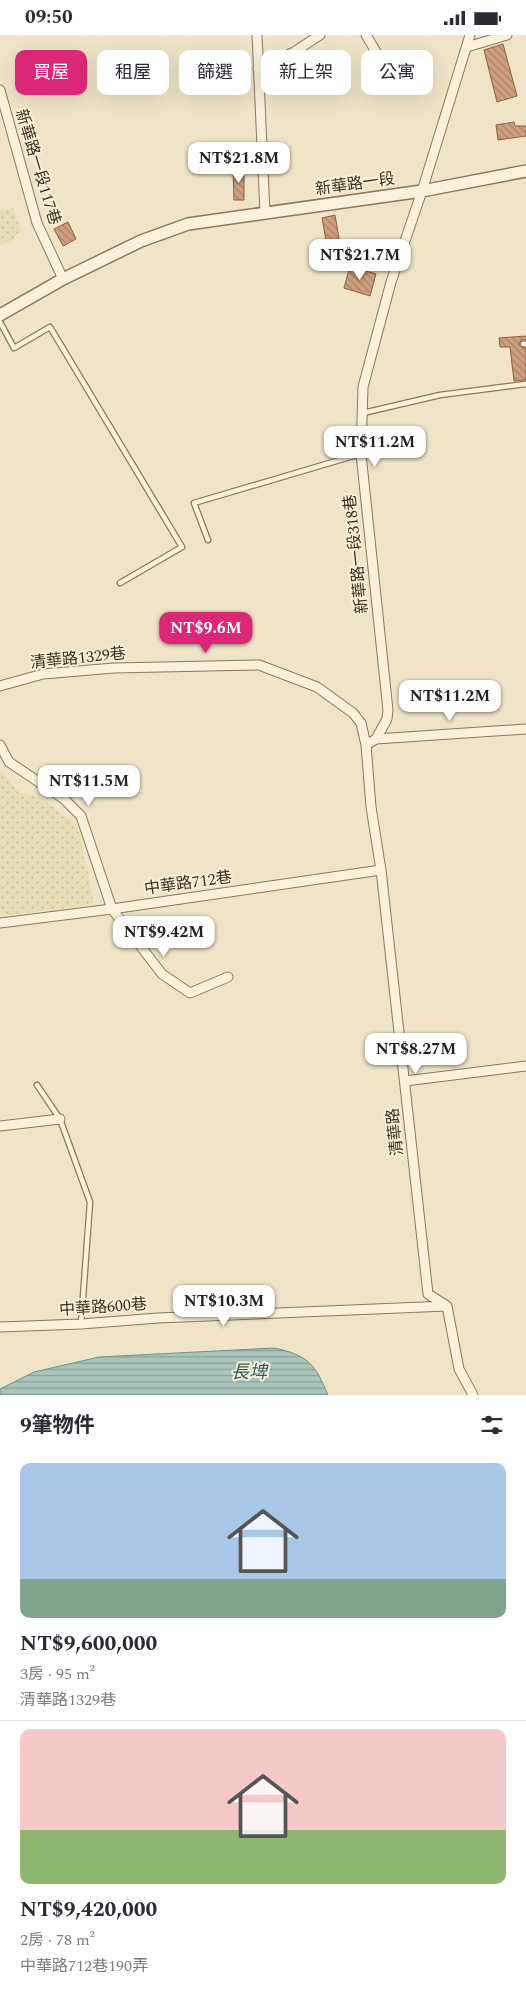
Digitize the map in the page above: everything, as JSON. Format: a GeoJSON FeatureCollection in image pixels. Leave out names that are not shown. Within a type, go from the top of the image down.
{"type":"FeatureCollection","features":[{"type":"Feature","properties":{"kind":"street"},"geometry":{"type":"LineString","coordinates":[[257,35],[265,213]]}},
{"type":"Feature","properties":{"kind":"street"},"geometry":{"type":"LineString","coordinates":[[258,69],[294,52],[320,35]]}},
{"type":"Feature","properties":{"kind":"street"},"geometry":{"type":"LineString","coordinates":[[366,35],[375,50]]}},
{"type":"Feature","properties":{"kind":"street","name":"新華路一段318巷"},"geometry":{"type":"LineString","coordinates":[[376,739],[387,719],[388,710],[361,454],[363,387],[391,282],[422,191],[470,35]]}},
{"type":"Feature","properties":{"kind":"street"},"geometry":{"type":"LineString","coordinates":[[466,47],[507,35]]}},
{"type":"Feature","properties":{"kind":"street","name":"新華路一段117巷"},"geometry":{"type":"LineString","coordinates":[[0,91],[37,223],[64,279]]}},
{"type":"Feature","properties":{"kind":"street","name":"新華路一段"},"geometry":{"type":"LineString","coordinates":[[0,315],[64,279],[141,241],[188,224],[422,191],[526,171]]}},
{"type":"Feature","properties":{"kind":"street","name":"清華路1329巷"},"geometry":{"type":"LineString","coordinates":[[0,686],[43,674],[114,668],[259,665],[318,687],[352,713],[361,723],[366,745]]}},
{"type":"Feature","properties":{"kind":"street"},"geometry":{"type":"LineString","coordinates":[[366,745],[376,739],[526,729]]}},
{"type":"Feature","properties":{"kind":"street"},"geometry":{"type":"LineString","coordinates":[[0,745],[9,762],[64,799],[81,816],[112,909],[162,974],[190,993],[228,977]]}},
{"type":"Feature","properties":{"kind":"street","name":"清華路"},"geometry":{"type":"LineString","coordinates":[[366,745],[371,807],[381,870],[428,1294],[447,1306]]}},
{"type":"Feature","properties":{"kind":"street","name":"中華路712巷"},"geometry":{"type":"LineString","coordinates":[[0,923],[112,909],[381,870]]}},
{"type":"Feature","properties":{"kind":"street"},"geometry":{"type":"LineString","coordinates":[[404,1081],[526,1066]]}},
{"type":"Feature","properties":{"kind":"street"},"geometry":{"type":"LineString","coordinates":[[0,1126],[60,1119]]}},
{"type":"Feature","properties":{"kind":"street"},"geometry":{"type":"LineString","coordinates":[[447,1306],[460,1369],[472,1395]]}},
{"type":"Feature","properties":{"kind":"street","name":"中華路600巷"},"geometry":{"type":"LineString","coordinates":[[0,1327],[81,1324],[158,1318],[447,1306]]}},
{"type":"Feature","properties":{"kind":"lane"},"geometry":{"type":"LineString","coordinates":[[0,321],[14,348],[50,327],[182,547],[120,583]]}},
{"type":"Feature","properties":{"kind":"lane"},"geometry":{"type":"LineString","coordinates":[[362,413],[440,395],[526,384]]}},
{"type":"Feature","properties":{"kind":"lane"},"geometry":{"type":"LineString","coordinates":[[208,540],[194,503],[361,454]]}},
{"type":"Feature","properties":{"kind":"lane"},"geometry":{"type":"LineString","coordinates":[[36,1085],[60,1119],[90,1201],[81,1324]]}},
{"type":"Feature","properties":{"kind":"lane"},"geometry":{"type":"LineString","coordinates":[[0,1322],[0,1327]]}},
{"type":"Feature","properties":{"kind":"shaded area"},"geometry":{"type":"Polygon","coordinates":[[[13,208],[21,230],[13,240],[0,245],[0,211],[13,208]]]}},
{"type":"Feature","properties":{"kind":"shaded area"},"geometry":{"type":"Polygon","coordinates":[[[0,770],[19,793],[40,797],[78,826],[94,904],[0,916],[0,770]]]}},
{"type":"Feature","properties":{"kind":"water","name":"長埤"},"geometry":{"type":"Polygon","coordinates":[[[274,1348],[295,1354],[309,1363],[319,1376],[328,1395],[0,1395],[0,1389],[34,1372],[99,1357],[274,1348]]]}},
{"type":"Feature","properties":{"kind":"building"},"geometry":{"type":"Polygon","coordinates":[[[503,44],[517,96],[497,102],[484,50],[503,44]]]}},
{"type":"Feature","properties":{"kind":"building"},"geometry":{"type":"Polygon","coordinates":[[[514,122],[515,126],[526,126],[526,136],[498,140],[496,125],[514,122]]]}},
{"type":"Feature","properties":{"kind":"building"},"geometry":{"type":"Polygon","coordinates":[[[244,168],[244,200],[234,200],[233,169],[244,168]]]}},
{"type":"Feature","properties":{"kind":"building"},"geometry":{"type":"Polygon","coordinates":[[[335,215],[343,261],[330,263],[322,218],[335,215]]]}},
{"type":"Feature","properties":{"kind":"building"},"geometry":{"type":"Polygon","coordinates":[[[68,222],[76,239],[63,246],[54,229],[68,222]]]}},
{"type":"Feature","properties":{"kind":"building"},"geometry":{"type":"Polygon","coordinates":[[[350,266],[376,274],[370,296],[344,288],[350,266]]]}},
{"type":"Feature","properties":{"kind":"building"},"geometry":{"type":"Polygon","coordinates":[[[526,336],[526,340],[521,340],[519,344],[521,347],[526,348],[526,380],[514,381],[510,347],[500,347],[499,338],[526,336]]]}}]}
